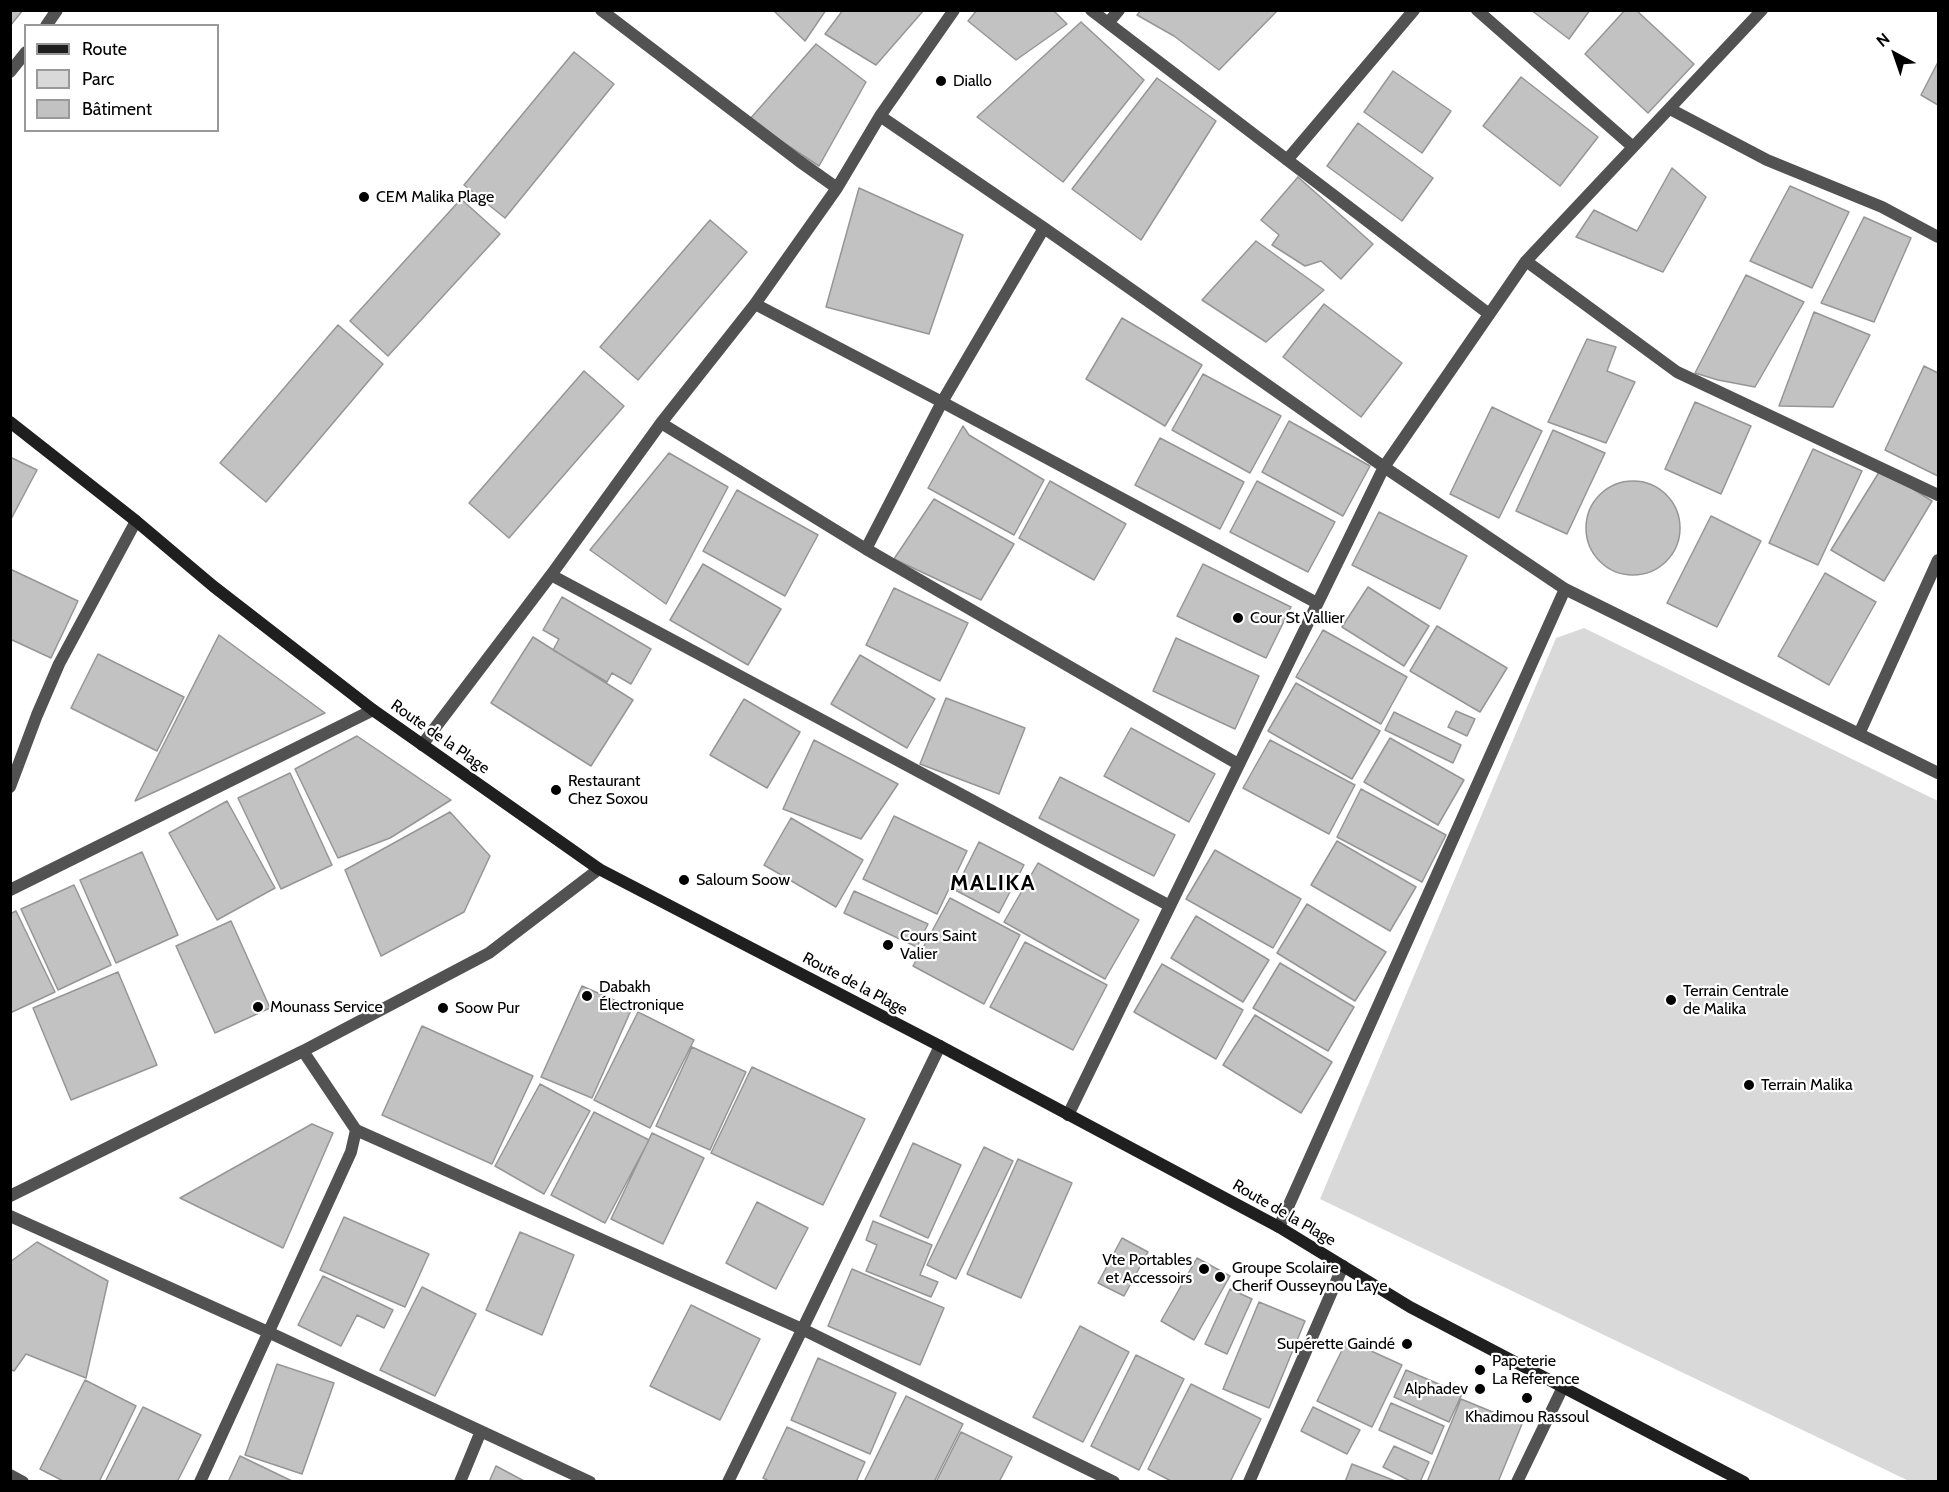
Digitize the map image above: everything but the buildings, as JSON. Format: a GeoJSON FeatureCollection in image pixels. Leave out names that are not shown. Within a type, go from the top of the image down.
{"type":"FeatureCollection","features":[{"type":"Feature","properties":{"kind":"main road","name":"Route de la Plage"},"geometry":{"type":"LineString","coordinates":[[10,423],[136,521],[213,586],[373,710],[599,869],[1068,1114],[1279,1227],[1410,1307],[1744,1482]]}},
{"type":"Feature","properties":{"kind":"street"},"geometry":{"type":"LineString","coordinates":[[47,24],[57,10]]}},
{"type":"Feature","properties":{"kind":"street"},"geometry":{"type":"LineString","coordinates":[[601,10],[837,188]]}},
{"type":"Feature","properties":{"kind":"street"},"geometry":{"type":"LineString","coordinates":[[422,745],[551,575],[661,423],[755,304],[837,188],[880,116],[954,10]]}},
{"type":"Feature","properties":{"kind":"street"},"geometry":{"type":"LineString","coordinates":[[1091,10],[1490,314]]}},
{"type":"Feature","properties":{"kind":"street"},"geometry":{"type":"LineString","coordinates":[[1108,23],[1119,10]]}},
{"type":"Feature","properties":{"kind":"street"},"geometry":{"type":"LineString","coordinates":[[1287,160],[1414,10]]}},
{"type":"Feature","properties":{"kind":"street"},"geometry":{"type":"LineString","coordinates":[[1478,10],[1634,147]]}},
{"type":"Feature","properties":{"kind":"street"},"geometry":{"type":"LineString","coordinates":[[1068,1114],[1384,467],[1526,261],[1762,10]]}},
{"type":"Feature","properties":{"kind":"street"},"geometry":{"type":"LineString","coordinates":[[10,72],[24,54]]}},
{"type":"Feature","properties":{"kind":"street"},"geometry":{"type":"LineString","coordinates":[[1670,109],[1767,160],[1882,207],[1938,237]]}},
{"type":"Feature","properties":{"kind":"street"},"geometry":{"type":"LineString","coordinates":[[880,116],[1044,228],[1384,467],[1565,589],[1938,773]]}},
{"type":"Feature","properties":{"kind":"street"},"geometry":{"type":"LineString","coordinates":[[866,549],[942,402],[1044,228]]}},
{"type":"Feature","properties":{"kind":"street"},"geometry":{"type":"LineString","coordinates":[[1526,261],[1677,372],[1938,495]]}},
{"type":"Feature","properties":{"kind":"street"},"geometry":{"type":"LineString","coordinates":[[755,304],[1317,603]]}},
{"type":"Feature","properties":{"kind":"street"},"geometry":{"type":"LineString","coordinates":[[661,423],[866,549],[1238,764]]}},
{"type":"Feature","properties":{"kind":"street"},"geometry":{"type":"LineString","coordinates":[[10,787],[59,664],[136,521]]}},
{"type":"Feature","properties":{"kind":"street"},"geometry":{"type":"LineString","coordinates":[[1859,734],[1938,560]]}},
{"type":"Feature","properties":{"kind":"street"},"geometry":{"type":"LineString","coordinates":[[551,575],[1170,906]]}},
{"type":"Feature","properties":{"kind":"street"},"geometry":{"type":"LineString","coordinates":[[1279,1227],[1565,589]]}},
{"type":"Feature","properties":{"kind":"street"},"geometry":{"type":"LineString","coordinates":[[10,890],[373,710]]}},
{"type":"Feature","properties":{"kind":"street"},"geometry":{"type":"LineString","coordinates":[[10,1196],[303,1052],[489,953],[599,869]]}},
{"type":"Feature","properties":{"kind":"street"},"geometry":{"type":"LineString","coordinates":[[728,1482],[940,1046]]}},
{"type":"Feature","properties":{"kind":"street"},"geometry":{"type":"LineString","coordinates":[[303,1052],[356,1130],[802,1329],[1114,1482]]}},
{"type":"Feature","properties":{"kind":"street"},"geometry":{"type":"LineString","coordinates":[[200,1482],[351,1152],[356,1130]]}},
{"type":"Feature","properties":{"kind":"street"},"geometry":{"type":"LineString","coordinates":[[10,1216],[268,1332],[590,1482]]}},
{"type":"Feature","properties":{"kind":"street"},"geometry":{"type":"LineString","coordinates":[[1249,1482],[1343,1266]]}},
{"type":"Feature","properties":{"kind":"street"},"geometry":{"type":"LineString","coordinates":[[1517,1482],[1563,1387]]}},
{"type":"Feature","properties":{"kind":"street"},"geometry":{"type":"LineString","coordinates":[[460,1482],[481,1431]]}},
{"type":"Feature","properties":{"kind":"street"},"geometry":{"type":"LineString","coordinates":[[10,1475],[23,1482]]}},
{"type":"Feature","properties":{"kind":"green space","name":"Terrain Centrale de Malika"},"geometry":{"type":"Polygon","coordinates":[[[1584,628],[1938,801],[1938,1481],[1909,1481],[1320,1199],[1556,638],[1584,628]]]}},
{"type":"Feature","properties":{"kind":"place","name":"Diallo"},"geometry":{"type":"Point","coordinates":[941,81]}},
{"type":"Feature","properties":{"kind":"place","name":"CEM Malika Plage"},"geometry":{"type":"Point","coordinates":[364,197]}},
{"type":"Feature","properties":{"kind":"place","name":"Cour St Vallier"},"geometry":{"type":"Point","coordinates":[1238,618]}},
{"type":"Feature","properties":{"kind":"place","name":"Restaurant Chez Soxou"},"geometry":{"type":"Point","coordinates":[556,790]}},
{"type":"Feature","properties":{"kind":"place","name":"Saloum Soow"},"geometry":{"type":"Point","coordinates":[684,880]}},
{"type":"Feature","properties":{"kind":"place","name":"Cours Saint Valier"},"geometry":{"type":"Point","coordinates":[888,945]}},
{"type":"Feature","properties":{"kind":"place","name":"Dabakh Électronique"},"geometry":{"type":"Point","coordinates":[587,996]}},
{"type":"Feature","properties":{"kind":"place","name":"Terrain Centrale de Malika"},"geometry":{"type":"Point","coordinates":[1671,1000]}},
{"type":"Feature","properties":{"kind":"place","name":"Mounass Service"},"geometry":{"type":"Point","coordinates":[258,1007]}},
{"type":"Feature","properties":{"kind":"place","name":"Soow Pur"},"geometry":{"type":"Point","coordinates":[443,1008]}},
{"type":"Feature","properties":{"kind":"place","name":"Terrain Malika"},"geometry":{"type":"Point","coordinates":[1749,1085]}},
{"type":"Feature","properties":{"kind":"place","name":"Vte Portables et Accessoirs"},"geometry":{"type":"Point","coordinates":[1204,1269]}},
{"type":"Feature","properties":{"kind":"place","name":"Groupe Scolaire Cherif Ousseynou Laye"},"geometry":{"type":"Point","coordinates":[1220,1277]}},
{"type":"Feature","properties":{"kind":"place","name":"Supérette Gaindé"},"geometry":{"type":"Point","coordinates":[1407,1344]}},
{"type":"Feature","properties":{"kind":"place","name":"Papeterie La Reference"},"geometry":{"type":"Point","coordinates":[1480,1370]}},
{"type":"Feature","properties":{"kind":"place","name":"Alphadev"},"geometry":{"type":"Point","coordinates":[1480,1389]}},
{"type":"Feature","properties":{"kind":"place","name":"Khadimou Rassoul"},"geometry":{"type":"Point","coordinates":[1527,1398]}},
{"type":"Feature","properties":{"kind":"district","name":"MALIKA"},"geometry":{"type":"Point","coordinates":[993,884]}}]}
